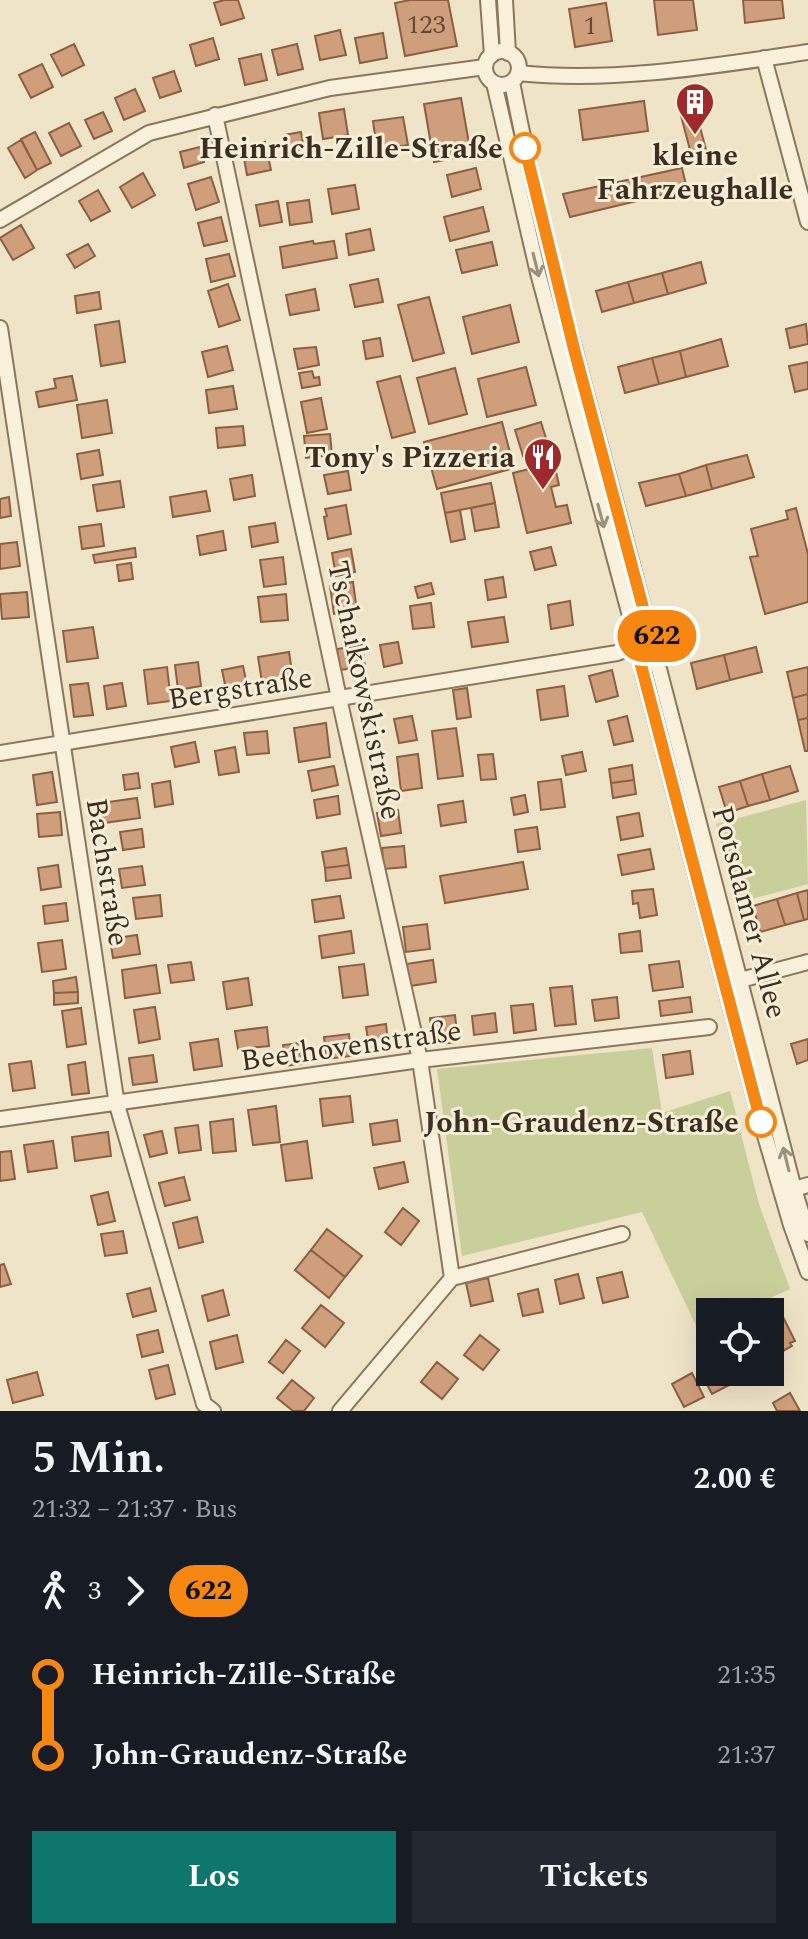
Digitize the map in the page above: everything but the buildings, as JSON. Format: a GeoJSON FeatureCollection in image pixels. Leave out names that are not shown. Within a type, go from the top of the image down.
{"type":"FeatureCollection","features":[{"type":"Feature","properties":{"kind":"street"},"geometry":{"type":"LineString","coordinates":[[488,0],[487,77],[503,85],[515,77],[580,78],[808,52]]}},
{"type":"Feature","properties":{"kind":"street"},"geometry":{"type":"LineString","coordinates":[[494,83],[538,273],[626,610],[638,625],[653,628],[658,637],[656,645],[641,652],[627,637],[638,625],[645,615],[543,222],[515,77],[516,59],[508,53],[505,0]]}},
{"type":"Feature","properties":{"kind":"street"},"geometry":{"type":"LineString","coordinates":[[0,220],[149,133],[330,88],[488,61],[508,53]]}},
{"type":"Feature","properties":{"kind":"street"},"geometry":{"type":"LineString","coordinates":[[764,58],[804,193],[808,222]]}},
{"type":"Feature","properties":{"kind":"street","name":"Tschaikowskistraße"},"geometry":{"type":"LineString","coordinates":[[215,115],[339,698],[420,1060],[452,1278]]}},
{"type":"Feature","properties":{"kind":"street","name":"Bachstraße"},"geometry":{"type":"LineString","coordinates":[[0,328],[117,1105],[204,1404],[213,1411]]}},
{"type":"Feature","properties":{"kind":"street","name":"Bergstraße"},"geometry":{"type":"LineString","coordinates":[[0,753],[622,652],[641,652]]}},
{"type":"Feature","properties":{"kind":"street","name":"Potsdamer Allee"},"geometry":{"type":"LineString","coordinates":[[641,652],[659,669],[794,1189],[808,1272]]}},
{"type":"Feature","properties":{"kind":"street","name":"Potsdamer Allee"},"geometry":{"type":"LineString","coordinates":[[641,652],[641,665],[725,984],[808,1234]]}},
{"type":"Feature","properties":{"kind":"street"},"geometry":{"type":"LineString","coordinates":[[725,984],[808,962]]}},
{"type":"Feature","properties":{"kind":"street","name":"Beethovenstraße"},"geometry":{"type":"LineString","coordinates":[[0,1119],[117,1105],[420,1060],[709,1027]]}},
{"type":"Feature","properties":{"kind":"street"},"geometry":{"type":"LineString","coordinates":[[340,1411],[452,1278],[622,1234]]}},
{"type":"Feature","properties":{"kind":"green space"},"geometry":{"type":"Polygon","coordinates":[[[806,800],[808,884],[736,903],[716,824],[806,800]]]}},
{"type":"Feature","properties":{"kind":"green space"},"geometry":{"type":"Polygon","coordinates":[[[652,1048],[662,1113],[730,1091],[759,1204],[790,1289],[770,1298],[696,1298],[696,1326],[642,1212],[462,1256],[437,1069],[652,1048]]]}},
{"type":"Feature","properties":{"kind":"bus line","name":"622"},"geometry":{"type":"LineString","coordinates":[[525,148],[574,349],[645,615],[644,624],[653,628],[658,637],[655,648],[642,655],[641,665],[761,1122]]}},
{"type":"Feature","properties":{"kind":"place","name":"kleine Fahrzeughalle"},"geometry":{"type":"Point","coordinates":[695,136]}},
{"type":"Feature","properties":{"kind":"place","name":"Heinrich-Zille-Straße"},"geometry":{"type":"Point","coordinates":[525,148]}},
{"type":"Feature","properties":{"kind":"place","name":"Tony's Pizzeria"},"geometry":{"type":"Point","coordinates":[543,491]}},
{"type":"Feature","properties":{"kind":"place","name":"John-Graudenz-Straße"},"geometry":{"type":"Point","coordinates":[761,1122]}}]}
